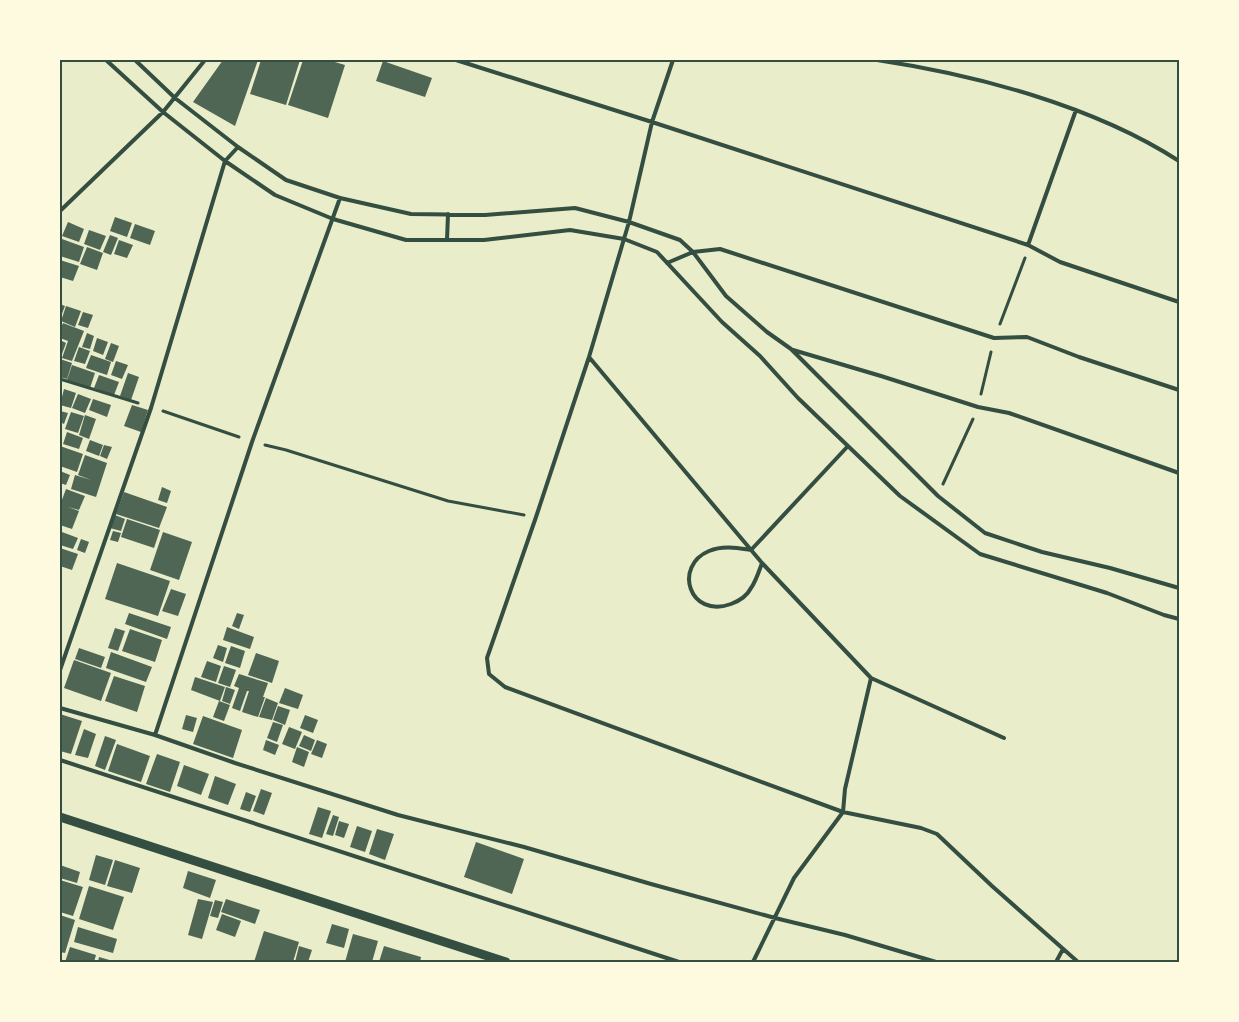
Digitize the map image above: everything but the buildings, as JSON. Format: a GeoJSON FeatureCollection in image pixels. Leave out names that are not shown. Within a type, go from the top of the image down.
{"type":"FeatureCollection","features":[{"type":"Feature","properties":{"kind":"street"},"geometry":{"type":"LineString","coordinates":[[60,818],[506,962]]}},
{"type":"Feature","properties":{"kind":"lane"},"geometry":{"type":"LineString","coordinates":[[106,60],[163,112],[225,161],[275,195],[333,219],[406,240],[484,240],[570,230],[624,239],[657,252],[722,322],[760,356],[798,398],[900,496],[980,554],[1098,590],[1179,619]]}},
{"type":"Feature","properties":{"kind":"lane"},"geometry":{"type":"LineString","coordinates":[[135,60],[175,98],[238,147],[286,180],[340,198],[411,214],[485,215],[575,208],[629,222],[680,240],[693,252],[726,296],[767,332],[791,349],[938,496],[985,533],[1042,552],[1110,568],[1179,588]]}},
{"type":"Feature","properties":{"kind":"lane"},"geometry":{"type":"LineString","coordinates":[[60,211],[163,112],[205,60]]}},
{"type":"Feature","properties":{"kind":"lane"},"geometry":{"type":"LineString","coordinates":[[456,60],[1028,245],[1060,262],[1179,302]]}},
{"type":"Feature","properties":{"kind":"lane"},"geometry":{"type":"LineString","coordinates":[[673,60],[652,122],[629,222],[589,357],[487,658],[489,674],[505,687],[844,812],[921,828],[937,834],[992,886],[1078,962]]}},
{"type":"Feature","properties":{"kind":"lane"},"geometry":{"type":"LineString","coordinates":[[877,60],[986,82],[1076,110],[1153,144],[1179,161]]}},
{"type":"Feature","properties":{"kind":"lane"},"geometry":{"type":"LineString","coordinates":[[1028,245],[1076,110]]}},
{"type":"Feature","properties":{"kind":"lane"},"geometry":{"type":"LineString","coordinates":[[60,670],[151,408],[225,161],[238,147]]}},
{"type":"Feature","properties":{"kind":"lane"},"geometry":{"type":"LineString","coordinates":[[155,735],[252,442],[340,198]]}},
{"type":"Feature","properties":{"kind":"lane"},"geometry":{"type":"LineString","coordinates":[[447,240],[448,214]]}},
{"type":"Feature","properties":{"kind":"lane"},"geometry":{"type":"LineString","coordinates":[[667,262],[693,252],[720,249],[994,338],[1027,337],[1079,357],[1179,390]]}},
{"type":"Feature","properties":{"kind":"lane"},"geometry":{"type":"LineString","coordinates":[[791,349],[978,408],[1009,413],[1179,473]]}},
{"type":"Feature","properties":{"kind":"lane"},"geometry":{"type":"LineString","coordinates":[[589,357],[762,563],[871,678],[1004,738]]}},
{"type":"Feature","properties":{"kind":"lane"},"geometry":{"type":"LineString","coordinates":[[751,550],[848,446]]}},
{"type":"Feature","properties":{"kind":"lane"},"geometry":{"type":"LineString","coordinates":[[751,550],[728,547],[710,550],[696,559],[689,570],[690,585],[696,599],[705,606],[721,608],[739,601],[751,589],[762,563]]}},
{"type":"Feature","properties":{"kind":"lane"},"geometry":{"type":"LineString","coordinates":[[753,962],[794,878],[844,812],[845,789],[871,678]]}},
{"type":"Feature","properties":{"kind":"lane"},"geometry":{"type":"LineString","coordinates":[[60,708],[155,735],[235,763],[398,815],[524,846],[775,918],[845,934],[936,962]]}},
{"type":"Feature","properties":{"kind":"lane"},"geometry":{"type":"LineString","coordinates":[[60,760],[679,962]]}},
{"type":"Feature","properties":{"kind":"lane"},"geometry":{"type":"LineString","coordinates":[[1056,962],[1063,950]]}},
{"type":"Feature","properties":{"kind":"path"},"geometry":{"type":"LineString","coordinates":[[938,496],[978,408],[994,338],[1022,267],[1028,245]]}},
{"type":"Feature","properties":{"kind":"path"},"geometry":{"type":"LineString","coordinates":[[60,379],[203,424],[252,442],[286,450],[448,501],[536,518]]}}]}
